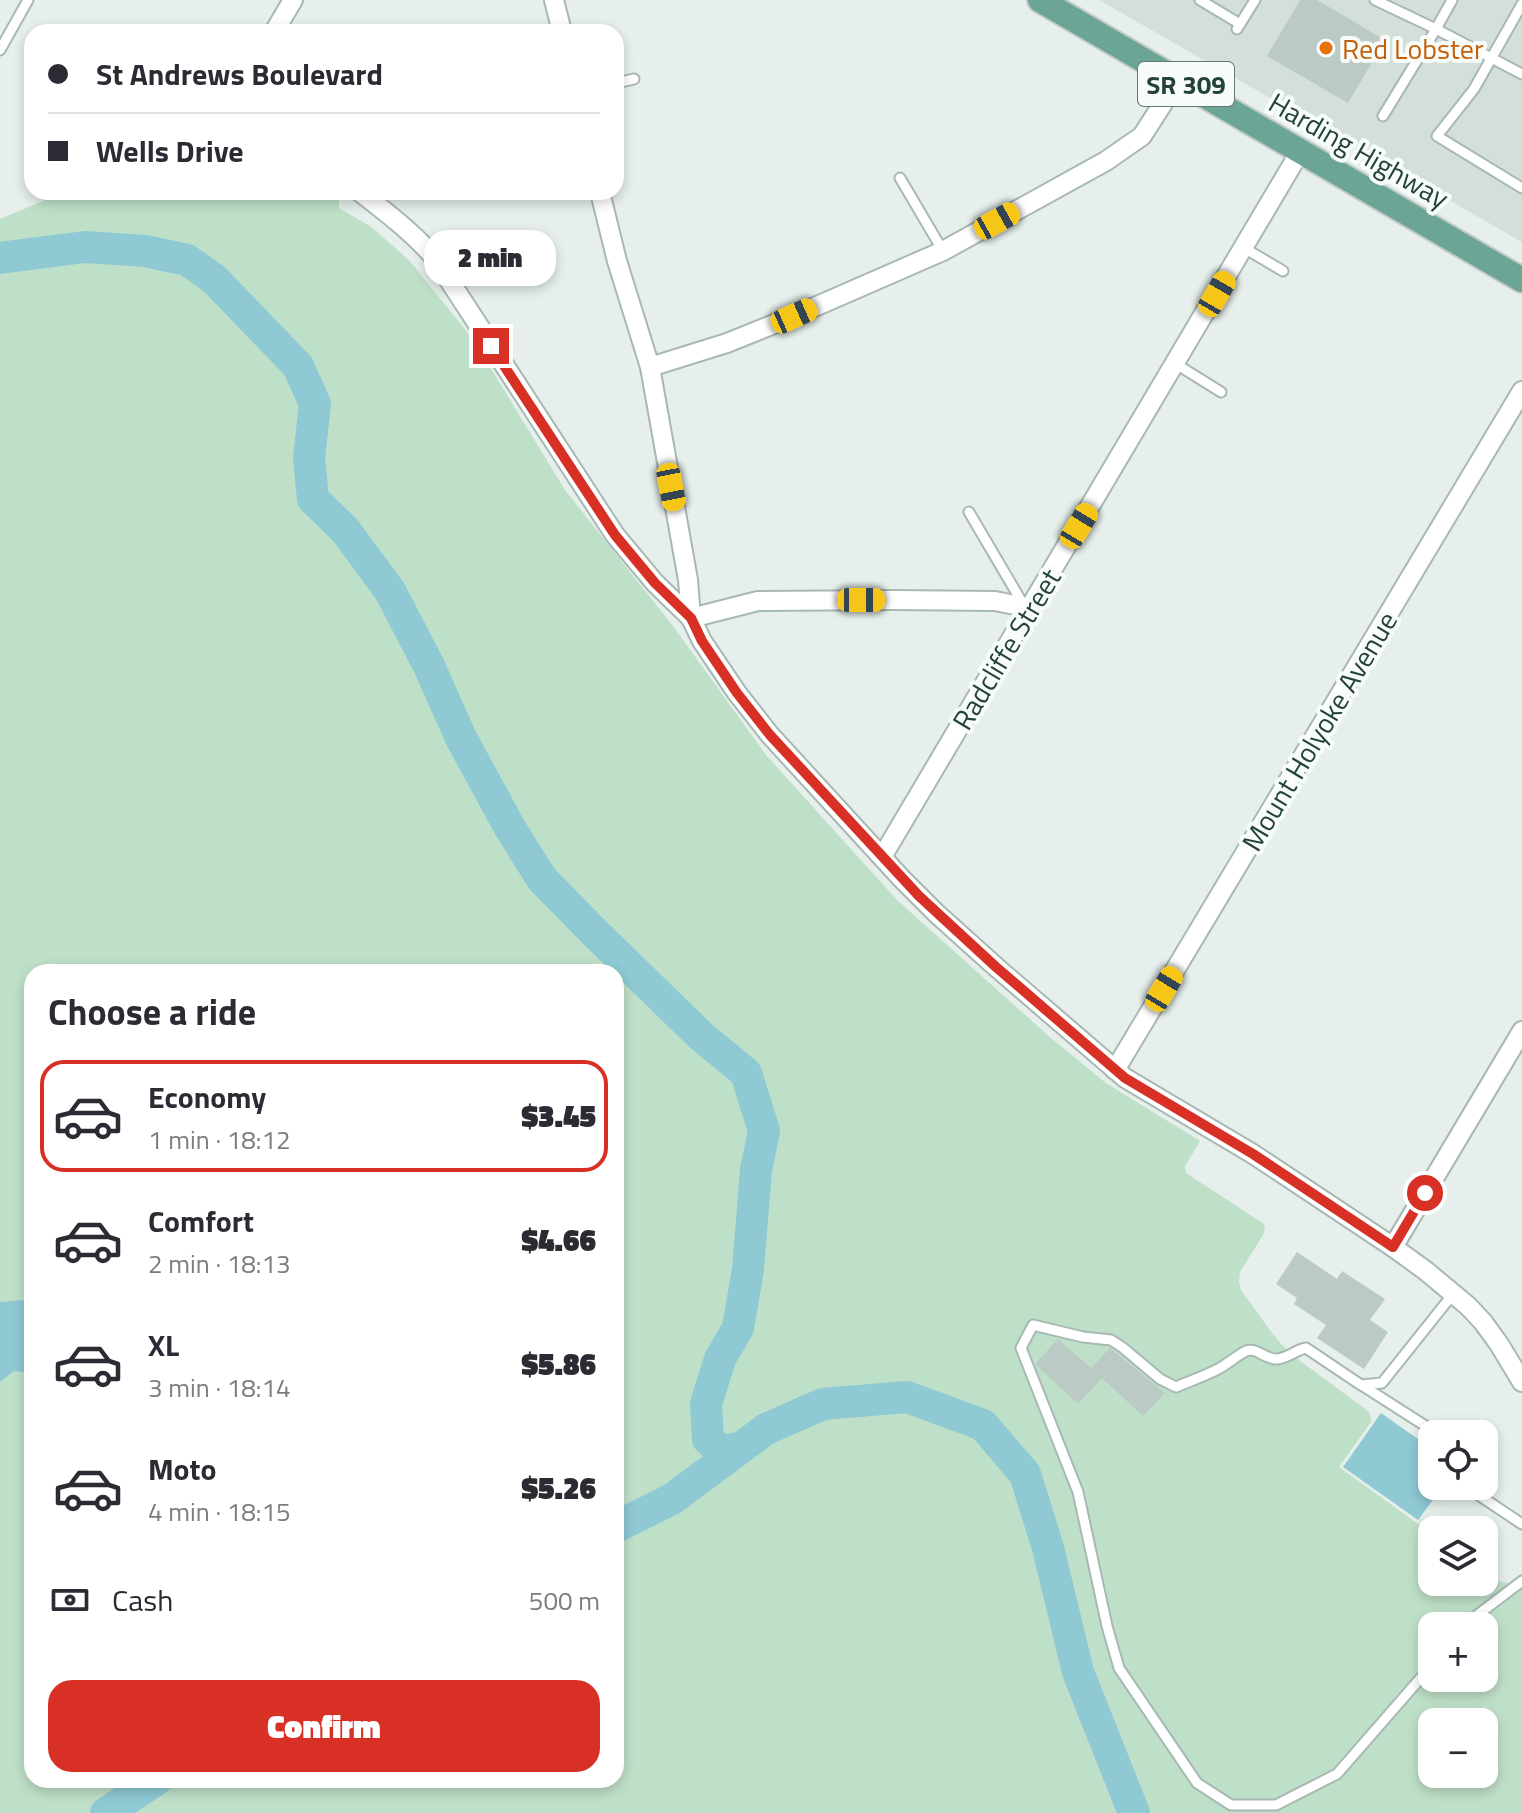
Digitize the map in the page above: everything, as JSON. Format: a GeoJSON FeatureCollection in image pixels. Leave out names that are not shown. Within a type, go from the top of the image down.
{"type":"FeatureCollection","features":[{"type":"Feature","properties":{"kind":"main road","name":"Harding Highway"},"geometry":{"type":"LineString","coordinates":[[1040,0],[1522,280]]}},
{"type":"Feature","properties":{"kind":"street"},"geometry":{"type":"LineString","coordinates":[[279,24],[293,0]]}},
{"type":"Feature","properties":{"kind":"street"},"geometry":{"type":"LineString","coordinates":[[554,0],[560,24]]}},
{"type":"Feature","properties":{"kind":"street"},"geometry":{"type":"LineString","coordinates":[[650,367],[781,322],[943,251],[1106,161],[1142,136],[1178,80]]}},
{"type":"Feature","properties":{"kind":"street","name":"Radcliffe Street"},"geometry":{"type":"LineString","coordinates":[[882,857],[1301,150]]}},
{"type":"Feature","properties":{"kind":"street"},"geometry":{"type":"LineString","coordinates":[[370,200],[421,242],[434,257],[615,535],[655,583],[691,618]]}},
{"type":"Feature","properties":{"kind":"street"},"geometry":{"type":"LineString","coordinates":[[602,200],[617,261],[650,367],[684,556],[691,618],[702,641],[737,693],[770,735],[946,922],[1115,1070],[1156,1098],[1253,1154],[1426,1271],[1483,1322],[1522,1382]]}},
{"type":"Feature","properties":{"kind":"street","name":"Mount Holyoke Avenue"},"geometry":{"type":"LineString","coordinates":[[1115,1070],[1522,391]]}},
{"type":"Feature","properties":{"kind":"street"},"geometry":{"type":"LineString","coordinates":[[691,618],[758,601],[995,601],[1027,608]]}},
{"type":"Feature","properties":{"kind":"street"},"geometry":{"type":"LineString","coordinates":[[1393,1247],[1522,1031]]}},
{"type":"Feature","properties":{"kind":"lane"},"geometry":{"type":"LineString","coordinates":[[0,50],[28,0]]}},
{"type":"Feature","properties":{"kind":"lane"},"geometry":{"type":"LineString","coordinates":[[1200,0],[1238,27],[1255,0]]}},
{"type":"Feature","properties":{"kind":"lane"},"geometry":{"type":"LineString","coordinates":[[1375,0],[1522,74]]}},
{"type":"Feature","properties":{"kind":"lane"},"geometry":{"type":"LineString","coordinates":[[1383,116],[1452,0]]}},
{"type":"Feature","properties":{"kind":"lane"},"geometry":{"type":"LineString","coordinates":[[1522,4],[1474,89],[1437,136],[1522,188]]}},
{"type":"Feature","properties":{"kind":"lane"},"geometry":{"type":"LineString","coordinates":[[624,81],[634,79]]}},
{"type":"Feature","properties":{"kind":"lane"},"geometry":{"type":"LineString","coordinates":[[900,178],[943,251]]}},
{"type":"Feature","properties":{"kind":"lane"},"geometry":{"type":"LineString","coordinates":[[1244,248],[1283,271]]}},
{"type":"Feature","properties":{"kind":"lane"},"geometry":{"type":"LineString","coordinates":[[1176,364],[1221,392]]}},
{"type":"Feature","properties":{"kind":"lane"},"geometry":{"type":"LineString","coordinates":[[969,512],[1027,608]]}},
{"type":"Feature","properties":{"kind":"lane"},"geometry":{"type":"LineString","coordinates":[[1361,1385],[1382,1383],[1453,1294]]}},
{"type":"Feature","properties":{"kind":"lane"},"geometry":{"type":"LineString","coordinates":[[1418,1421],[1306,1348],[1275,1359],[1256,1350],[1248,1350],[1217,1370],[1176,1387],[1160,1379],[1111,1340],[1033,1325],[1021,1348],[1078,1492],[1119,1668],[1197,1783],[1231,1805],[1276,1805],[1337,1774],[1418,1681]]}},
{"type":"Feature","properties":{"kind":"lane"},"geometry":{"type":"LineString","coordinates":[[1486,1500],[1522,1524]]}},
{"type":"Feature","properties":{"kind":"lane"},"geometry":{"type":"LineString","coordinates":[[1481,1612],[1522,1581]]}},
{"type":"Feature","properties":{"kind":"shaded area"},"geometry":{"type":"Polygon","coordinates":[[[1099,0],[1522,0],[1522,242],[1099,0]]]}},
{"type":"Feature","properties":{"kind":"green space"},"geometry":{"type":"Polygon","coordinates":[[[45,200],[339,200],[339,208],[370,226],[408,259],[473,339],[565,490],[673,626],[766,755],[897,900],[1051,1038],[1106,1083],[1200,1141],[1185,1166],[1186,1173],[1264,1224],[1263,1235],[1240,1272],[1241,1290],[1283,1346],[1368,1411],[1371,1422],[1339,1467],[1418,1524],[1418,1596],[1498,1596],[1498,1580],[1522,1582],[1522,1813],[0,1813],[0,219],[45,200]]]}},
{"type":"Feature","properties":{"kind":"water"},"geometry":{"type":"Polygon","coordinates":[[[24,1301],[24,1372],[14,1371],[0,1382],[0,1302],[24,1301]]]}},
{"type":"Feature","properties":{"kind":"water"},"geometry":{"type":"Polygon","coordinates":[[[1381,1413],[1418,1439],[1418,1500],[1433,1500],[1418,1520],[1343,1467],[1381,1413]]]}},
{"type":"Feature","properties":{"kind":"building","name":"Red Lobster"},"geometry":{"type":"Polygon","coordinates":[[[1300,0],[1317,0],[1385,40],[1348,103],[1267,56],[1300,0]]]}},
{"type":"Feature","properties":{"kind":"building"},"geometry":{"type":"Polygon","coordinates":[[[1297,1252],[1337,1279],[1342,1271],[1385,1299],[1370,1320],[1388,1332],[1364,1369],[1317,1338],[1326,1325],[1294,1304],[1297,1298],[1276,1284],[1297,1252]]]}},
{"type":"Feature","properties":{"kind":"building"},"geometry":{"type":"Polygon","coordinates":[[[1058,1339],[1091,1368],[1110,1348],[1165,1393],[1143,1416],[1102,1378],[1078,1404],[1035,1364],[1058,1339]]]}},
{"type":"Feature","properties":{"kind":"waterway"},"geometry":{"type":"LineString","coordinates":[[0,258],[85,247],[145,251],[187,260],[214,279],[298,366],[315,404],[309,458],[313,499],[345,530],[390,591],[429,666],[461,738],[542,879],[701,1036],[746,1073],[764,1131],[756,1170],[748,1269],[738,1328],[720,1359],[706,1404],[708,1439],[721,1451],[739,1448]]}},
{"type":"Feature","properties":{"kind":"waterway"},"geometry":{"type":"LineString","coordinates":[[624,1523],[672,1499],[766,1429],[823,1404],[907,1397],[983,1425],[1025,1474],[1048,1548],[1078,1672],[1134,1813]]}},
{"type":"Feature","properties":{"kind":"waterway"},"geometry":{"type":"LineString","coordinates":[[106,1813],[144,1788]]}},
{"type":"Feature","properties":{"kind":"place","name":"Red Lobster"},"geometry":{"type":"Point","coordinates":[1326,48]}},
{"type":"Feature","properties":{"kind":"route"},"geometry":{"type":"LineString","coordinates":[[491,346],[615,535],[655,583],[691,618],[702,641],[737,693],[770,735],[936,913],[1125,1078],[1253,1154],[1393,1247],[1425,1193]]}}]}
